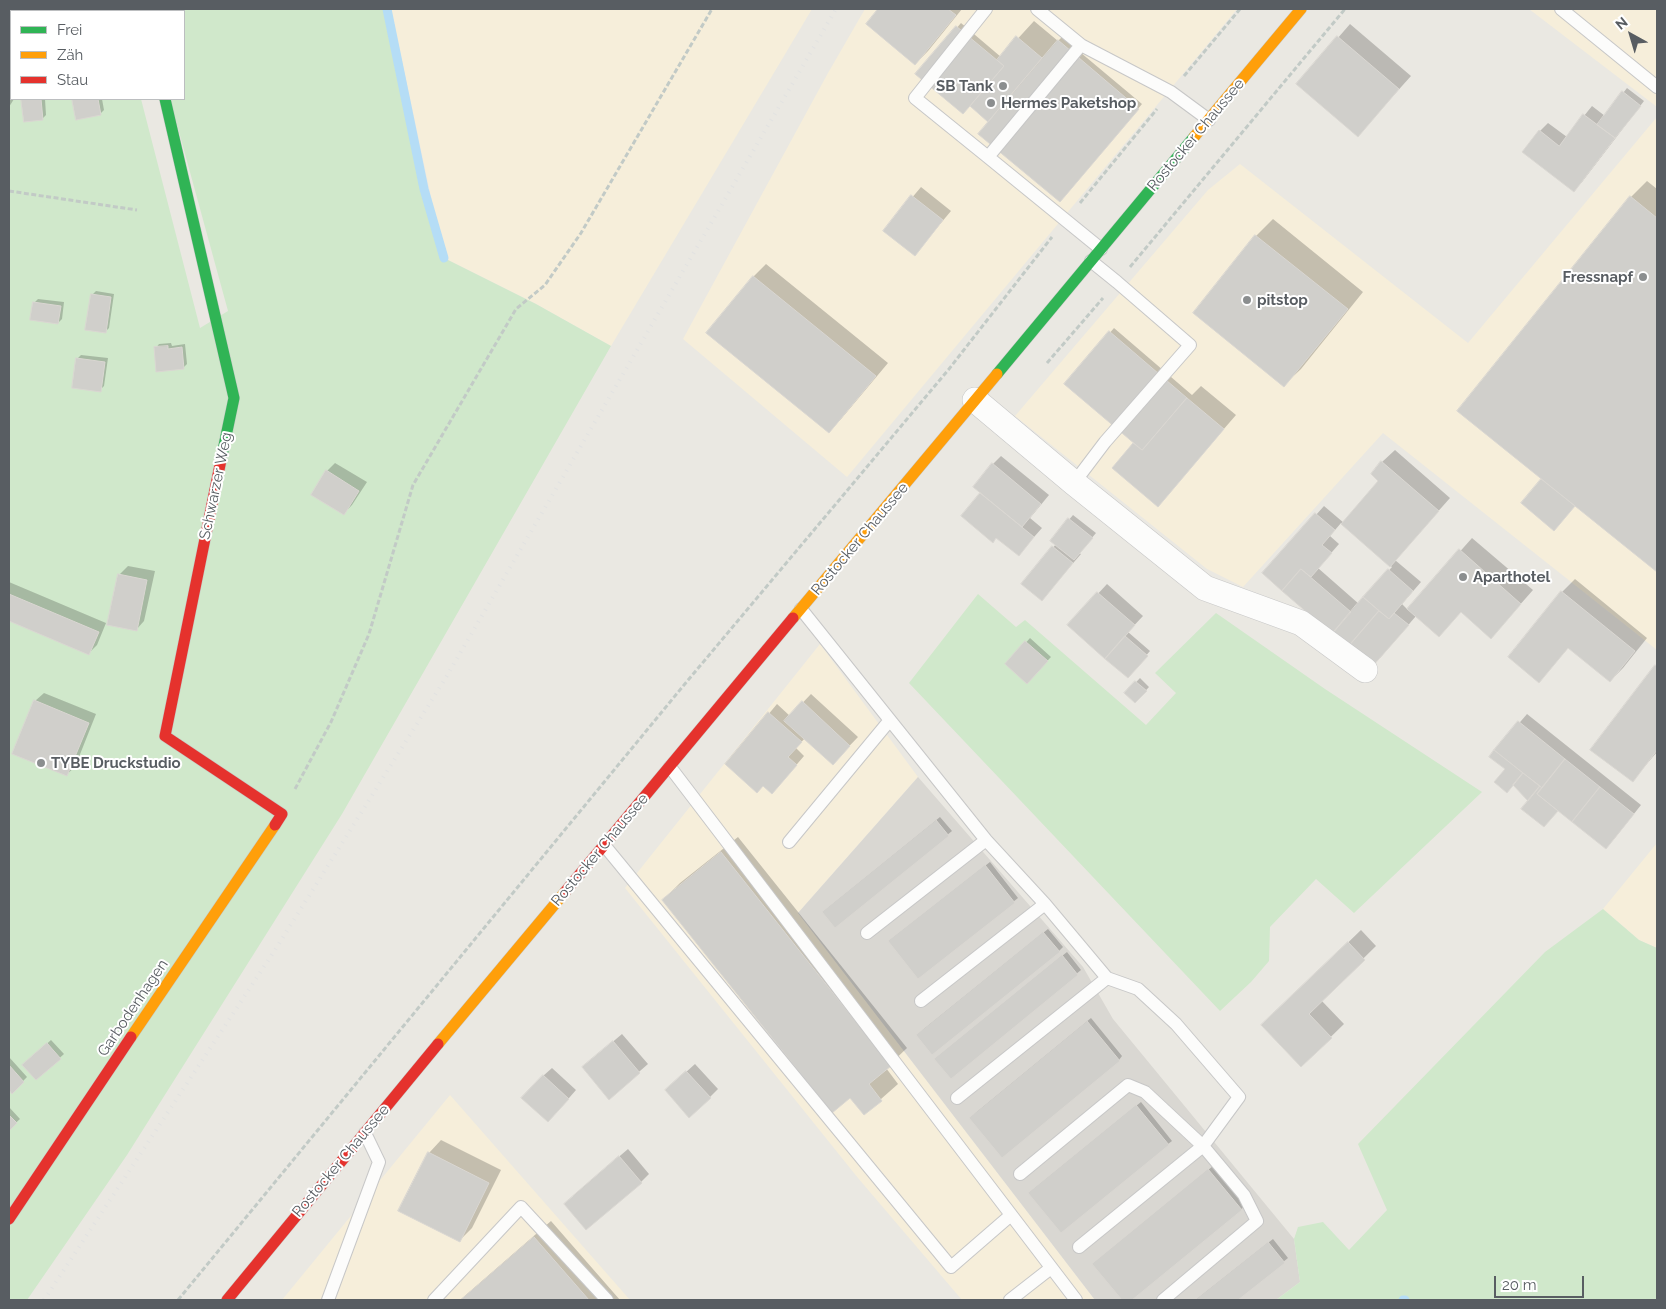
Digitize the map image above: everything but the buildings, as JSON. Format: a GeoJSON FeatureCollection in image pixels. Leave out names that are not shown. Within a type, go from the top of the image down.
{"type":"FeatureCollection","features":[{"type":"Feature","properties":{"kind":"main road","name":"Rostocker Chaussee"},"geometry":{"type":"LineString","coordinates":[[227,1300],[1301,9]]}},
{"type":"Feature","properties":{"kind":"main road","name":"Schwarzer Weg"},"geometry":{"type":"LineString","coordinates":[[165,100],[234,398],[165,736],[282,814]]}},
{"type":"Feature","properties":{"kind":"main road","name":"Garbodenhagen"},"geometry":{"type":"LineString","coordinates":[[9,1219],[282,814]]}},
{"type":"Feature","properties":{"kind":"street"},"geometry":{"type":"LineString","coordinates":[[975,400],[1074,483],[1205,588],[1301,623],[1365,670]]}},
{"type":"Feature","properties":{"kind":"lane"},"geometry":{"type":"LineString","coordinates":[[986,9],[915,98],[1101,249]]}},
{"type":"Feature","properties":{"kind":"lane"},"geometry":{"type":"LineString","coordinates":[[1037,9],[1081,45],[1171,92],[1209,120]]}},
{"type":"Feature","properties":{"kind":"lane"},"geometry":{"type":"LineString","coordinates":[[1561,9],[1657,87]]}},
{"type":"Feature","properties":{"kind":"lane"},"geometry":{"type":"LineString","coordinates":[[988,157],[1081,45]]}},
{"type":"Feature","properties":{"kind":"lane"},"geometry":{"type":"LineString","coordinates":[[1074,483],[1105,442],[1190,345],[1117,282],[1090,262]]}},
{"type":"Feature","properties":{"kind":"lane"},"geometry":{"type":"LineString","coordinates":[[801,609],[986,840],[1046,904],[1107,978],[1138,989],[1176,1024],[1239,1098],[1203,1146],[1079,1248]]}},
{"type":"Feature","properties":{"kind":"lane"},"geometry":{"type":"LineString","coordinates":[[789,842],[890,720]]}},
{"type":"Feature","properties":{"kind":"lane"},"geometry":{"type":"LineString","coordinates":[[670,767],[1076,1300]]}},
{"type":"Feature","properties":{"kind":"lane"},"geometry":{"type":"LineString","coordinates":[[867,933],[986,840]]}},
{"type":"Feature","properties":{"kind":"lane"},"geometry":{"type":"LineString","coordinates":[[604,845],[951,1267],[1011,1215]]}},
{"type":"Feature","properties":{"kind":"lane"},"geometry":{"type":"LineString","coordinates":[[921,1001],[1046,904]]}},
{"type":"Feature","properties":{"kind":"lane"},"geometry":{"type":"LineString","coordinates":[[957,1098],[1107,978]]}},
{"type":"Feature","properties":{"kind":"lane"},"geometry":{"type":"LineString","coordinates":[[1020,1174],[1128,1084],[1145,1092],[1203,1146],[1244,1195],[1257,1221],[1162,1300]]}},
{"type":"Feature","properties":{"kind":"lane"},"geometry":{"type":"LineString","coordinates":[[328,1300],[379,1162],[365,1133]]}},
{"type":"Feature","properties":{"kind":"lane"},"geometry":{"type":"LineString","coordinates":[[434,1300],[521,1207],[607,1300]]}},
{"type":"Feature","properties":{"kind":"lane"},"geometry":{"type":"LineString","coordinates":[[1010,1300],[1051,1268]]}},
{"type":"Feature","properties":{"kind":"path"},"geometry":{"type":"LineString","coordinates":[[282,814],[331,722],[369,634],[413,485],[516,309],[545,285],[581,233],[712,9]]}},
{"type":"Feature","properties":{"kind":"path"},"geometry":{"type":"LineString","coordinates":[[178,1300],[684,685],[949,369],[1065,220],[1240,9]]}},
{"type":"Feature","properties":{"kind":"path"},"geometry":{"type":"LineString","coordinates":[[9,191],[138,210]]}},
{"type":"Feature","properties":{"kind":"shaded area"},"geometry":{"type":"Polygon","coordinates":[[[391,9],[812,9],[611,346],[536,304],[444,258],[391,9]]]}},
{"type":"Feature","properties":{"kind":"shaded area"},"geometry":{"type":"Polygon","coordinates":[[[865,9],[1237,9],[847,477],[683,339],[865,9]]]}},
{"type":"Feature","properties":{"kind":"shaded area"},"geometry":{"type":"Polygon","coordinates":[[[1529,9],[1657,9],[1657,107],[1529,9]]]}},
{"type":"Feature","properties":{"kind":"shaded area"},"geometry":{"type":"Polygon","coordinates":[[[1657,117],[1657,650],[1383,433],[1243,587],[1207,569],[1015,416],[1208,190],[1240,164],[1468,343],[1657,117]]]}},
{"type":"Feature","properties":{"kind":"shaded area"},"geometry":{"type":"Polygon","coordinates":[[[820,644],[918,777],[798,913],[1095,1300],[962,1300],[858,1178],[625,888],[820,644]]]}},
{"type":"Feature","properties":{"kind":"shaded area"},"geometry":{"type":"Polygon","coordinates":[[[918,777],[1083,967],[1113,1019],[1294,1239],[1300,1282],[1276,1300],[1095,1300],[798,913],[918,777]]]}},
{"type":"Feature","properties":{"kind":"shaded area"},"geometry":{"type":"Polygon","coordinates":[[[1657,843],[1657,948],[1639,940],[1603,909],[1657,843]]]}},
{"type":"Feature","properties":{"kind":"shaded area"},"geometry":{"type":"Polygon","coordinates":[[[450,1095],[630,1300],[282,1300],[450,1095]]]}},
{"type":"Feature","properties":{"kind":"green space"},"geometry":{"type":"Polygon","coordinates":[[[9,9],[118,9],[10,10],[10,100],[141,100],[200,328],[228,311],[170,100],[185,100],[185,10],[145,9],[387,9],[424,189],[444,258],[536,304],[611,346],[342,814],[127,1155],[27,1300],[9,1300],[9,9]]]}},
{"type":"Feature","properties":{"kind":"green space"},"geometry":{"type":"Polygon","coordinates":[[[978,594],[1016,627],[1025,620],[1146,725],[1176,693],[1155,673],[1216,613],[1325,689],[1482,792],[1354,913],[1316,879],[1270,927],[1269,961],[1251,982],[1220,1011],[909,683],[978,594]]]}},
{"type":"Feature","properties":{"kind":"green space"},"geometry":{"type":"Polygon","coordinates":[[[1603,909],[1639,940],[1657,948],[1657,1300],[1276,1300],[1300,1282],[1294,1239],[1298,1227],[1323,1222],[1349,1250],[1387,1210],[1358,1144],[1545,952],[1603,909]]]}},
{"type":"Feature","properties":{"kind":"waterway"},"geometry":{"type":"LineString","coordinates":[[387,9],[424,189],[444,258]]}},
{"type":"Feature","properties":{"kind":"railway"},"geometry":{"type":"LineString","coordinates":[[44,1300],[275,950],[445,679],[836,9]]}},
{"type":"Feature","properties":{"kind":"traffic: fast"},"geometry":{"type":"LineString","coordinates":[[165,100],[234,398],[221,460]]}},
{"type":"Feature","properties":{"kind":"traffic: fast"},"geometry":{"type":"LineString","coordinates":[[997,374],[1194,137]]}},
{"type":"Feature","properties":{"kind":"traffic: slow"},"geometry":{"type":"LineString","coordinates":[[1194,137],[1301,9]]}},
{"type":"Feature","properties":{"kind":"traffic: slow"},"geometry":{"type":"LineString","coordinates":[[793,618],[997,374]]}},
{"type":"Feature","properties":{"kind":"traffic: slow"},"geometry":{"type":"LineString","coordinates":[[131,1037],[275,825]]}},
{"type":"Feature","properties":{"kind":"traffic: slow"},"geometry":{"type":"LineString","coordinates":[[438,1044],[565,892]]}},
{"type":"Feature","properties":{"kind":"traffic: jam"},"geometry":{"type":"LineString","coordinates":[[221,460],[165,736],[282,814],[275,825]]}},
{"type":"Feature","properties":{"kind":"traffic: jam"},"geometry":{"type":"LineString","coordinates":[[565,892],[793,618]]}},
{"type":"Feature","properties":{"kind":"traffic: jam"},"geometry":{"type":"LineString","coordinates":[[9,1219],[131,1037]]}},
{"type":"Feature","properties":{"kind":"traffic: jam"},"geometry":{"type":"LineString","coordinates":[[227,1300],[438,1044]]}},
{"type":"Feature","properties":{"kind":"place","name":"SB Tank"},"geometry":{"type":"Point","coordinates":[1003,86]}},
{"type":"Feature","properties":{"kind":"place","name":"Hermes Paketshop"},"geometry":{"type":"Point","coordinates":[991,103]}},
{"type":"Feature","properties":{"kind":"place","name":"Fressnapf"},"geometry":{"type":"Point","coordinates":[1643,277]}},
{"type":"Feature","properties":{"kind":"place","name":"pitstop"},"geometry":{"type":"Point","coordinates":[1247,300]}},
{"type":"Feature","properties":{"kind":"place","name":"Aparthotel"},"geometry":{"type":"Point","coordinates":[1463,577]}},
{"type":"Feature","properties":{"kind":"place","name":"TYBE Druckstudio"},"geometry":{"type":"Point","coordinates":[41,763]}}]}
